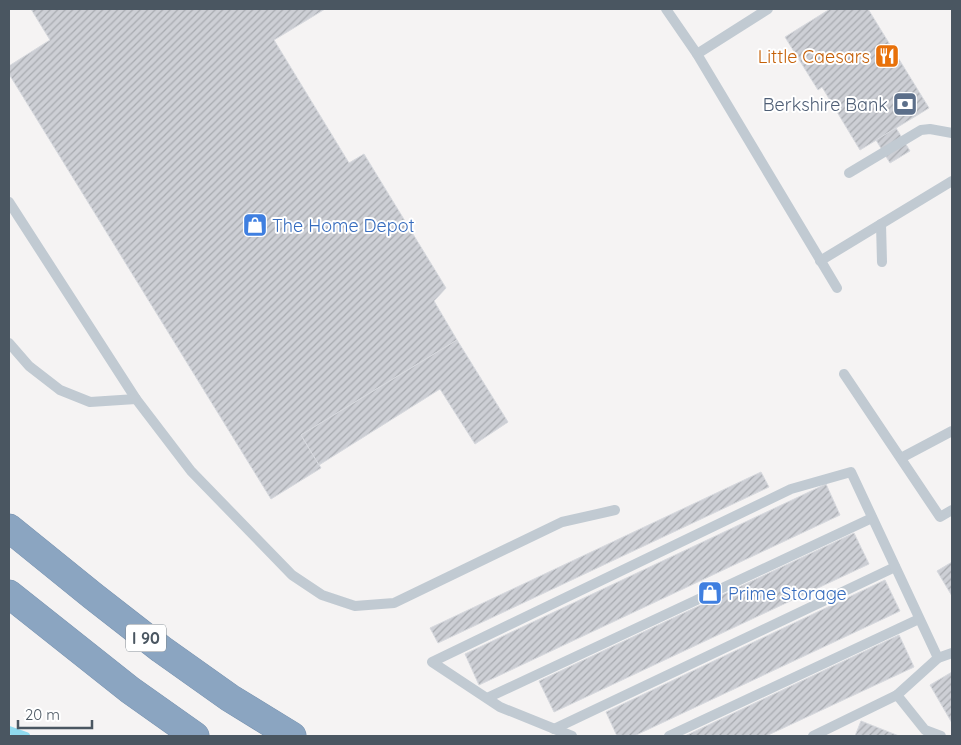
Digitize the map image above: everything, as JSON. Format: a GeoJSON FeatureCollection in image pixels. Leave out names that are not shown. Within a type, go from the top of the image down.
{"type":"FeatureCollection","features":[{"type":"Feature","properties":{"kind":"highway","name":"I 90"},"geometry":{"type":"LineString","coordinates":[[9,528],[161,649],[230,698],[292,736]]}},
{"type":"Feature","properties":{"kind":"highway"},"geometry":{"type":"LineString","coordinates":[[9,594],[130,690],[195,736]]}},
{"type":"Feature","properties":{"kind":"lane"},"geometry":{"type":"LineString","coordinates":[[666,9],[696,54],[837,288]]}},
{"type":"Feature","properties":{"kind":"lane"},"geometry":{"type":"LineString","coordinates":[[696,54],[768,9]]}},
{"type":"Feature","properties":{"kind":"lane"},"geometry":{"type":"LineString","coordinates":[[849,173],[921,130],[930,129],[952,132]]}},
{"type":"Feature","properties":{"kind":"lane"},"geometry":{"type":"LineString","coordinates":[[820,261],[952,181]]}},
{"type":"Feature","properties":{"kind":"lane"},"geometry":{"type":"LineString","coordinates":[[9,202],[136,399],[191,471],[292,575],[322,596],[355,606],[394,603],[562,522],[615,510]]}},
{"type":"Feature","properties":{"kind":"lane"},"geometry":{"type":"LineString","coordinates":[[881,224],[882,262]]}},
{"type":"Feature","properties":{"kind":"lane"},"geometry":{"type":"LineString","coordinates":[[9,343],[29,366],[60,390],[90,402],[136,399]]}},
{"type":"Feature","properties":{"kind":"lane"},"geometry":{"type":"LineString","coordinates":[[844,374],[940,517],[952,510]]}},
{"type":"Feature","properties":{"kind":"lane"},"geometry":{"type":"LineString","coordinates":[[901,458],[952,430]]}},
{"type":"Feature","properties":{"kind":"lane"},"geometry":{"type":"LineString","coordinates":[[572,736],[500,707],[432,662],[792,489],[851,472],[938,658]]}},
{"type":"Feature","properties":{"kind":"lane"},"geometry":{"type":"LineString","coordinates":[[486,698],[872,518]]}},
{"type":"Feature","properties":{"kind":"lane"},"geometry":{"type":"LineString","coordinates":[[554,729],[895,567]]}},
{"type":"Feature","properties":{"kind":"lane"},"geometry":{"type":"LineString","coordinates":[[669,736],[919,619]]}},
{"type":"Feature","properties":{"kind":"lane"},"geometry":{"type":"LineString","coordinates":[[813,736],[897,695],[938,658],[952,652]]}},
{"type":"Feature","properties":{"kind":"lane"},"geometry":{"type":"LineString","coordinates":[[897,695],[925,730],[941,736]]}},
{"type":"Feature","properties":{"kind":"building","name":"The Home Depot"},"geometry":{"type":"Polygon","coordinates":[[[31,9],[325,9],[274,40],[349,163],[364,154],[446,288],[434,301],[457,340],[301,435],[321,468],[271,499],[9,74],[9,66],[50,40],[31,9]]]}},
{"type":"Feature","properties":{"kind":"building"},"geometry":{"type":"Polygon","coordinates":[[[830,9],[868,9],[929,108],[860,150],[822,87],[818,90],[785,37],[830,9]]]}},
{"type":"Feature","properties":{"kind":"building"},"geometry":{"type":"Polygon","coordinates":[[[896,128],[910,151],[890,163],[876,140],[896,128]]]}},
{"type":"Feature","properties":{"kind":"building"},"geometry":{"type":"Polygon","coordinates":[[[457,340],[508,422],[475,444],[440,389],[319,465],[301,435],[457,340]]]}},
{"type":"Feature","properties":{"kind":"building"},"geometry":{"type":"Polygon","coordinates":[[[761,472],[769,487],[438,643],[430,628],[761,472]]]}},
{"type":"Feature","properties":{"kind":"building"},"geometry":{"type":"Polygon","coordinates":[[[826,484],[840,515],[479,685],[465,654],[826,484]]]}},
{"type":"Feature","properties":{"kind":"building"},"geometry":{"type":"Polygon","coordinates":[[[854,533],[869,564],[554,712],[539,681],[854,533]]]}},
{"type":"Feature","properties":{"kind":"building"},"geometry":{"type":"Polygon","coordinates":[[[952,562],[952,596],[937,571],[952,562]]]}},
{"type":"Feature","properties":{"kind":"building"},"geometry":{"type":"Polygon","coordinates":[[[885,580],[900,611],[634,736],[617,736],[606,712],[885,580]]]}},
{"type":"Feature","properties":{"kind":"building"},"geometry":{"type":"Polygon","coordinates":[[[899,635],[914,667],[766,736],[685,736],[899,635]]]}},
{"type":"Feature","properties":{"kind":"building"},"geometry":{"type":"Polygon","coordinates":[[[952,672],[952,723],[930,685],[952,672]]]}},
{"type":"Feature","properties":{"kind":"building"},"geometry":{"type":"Polygon","coordinates":[[[861,721],[899,736],[855,736],[861,721]]]}},
{"type":"Feature","properties":{"kind":"waterway"},"geometry":{"type":"LineString","coordinates":[[9,730],[26,736]]}},
{"type":"Feature","properties":{"kind":"place","name":"Little Caesars"},"geometry":{"type":"Point","coordinates":[887,56]}},
{"type":"Feature","properties":{"kind":"place","name":"Berkshire Bank"},"geometry":{"type":"Point","coordinates":[905,104]}},
{"type":"Feature","properties":{"kind":"place","name":"The Home Depot"},"geometry":{"type":"Point","coordinates":[255,225]}},
{"type":"Feature","properties":{"kind":"place","name":"Prime Storage"},"geometry":{"type":"Point","coordinates":[710,593]}}]}
